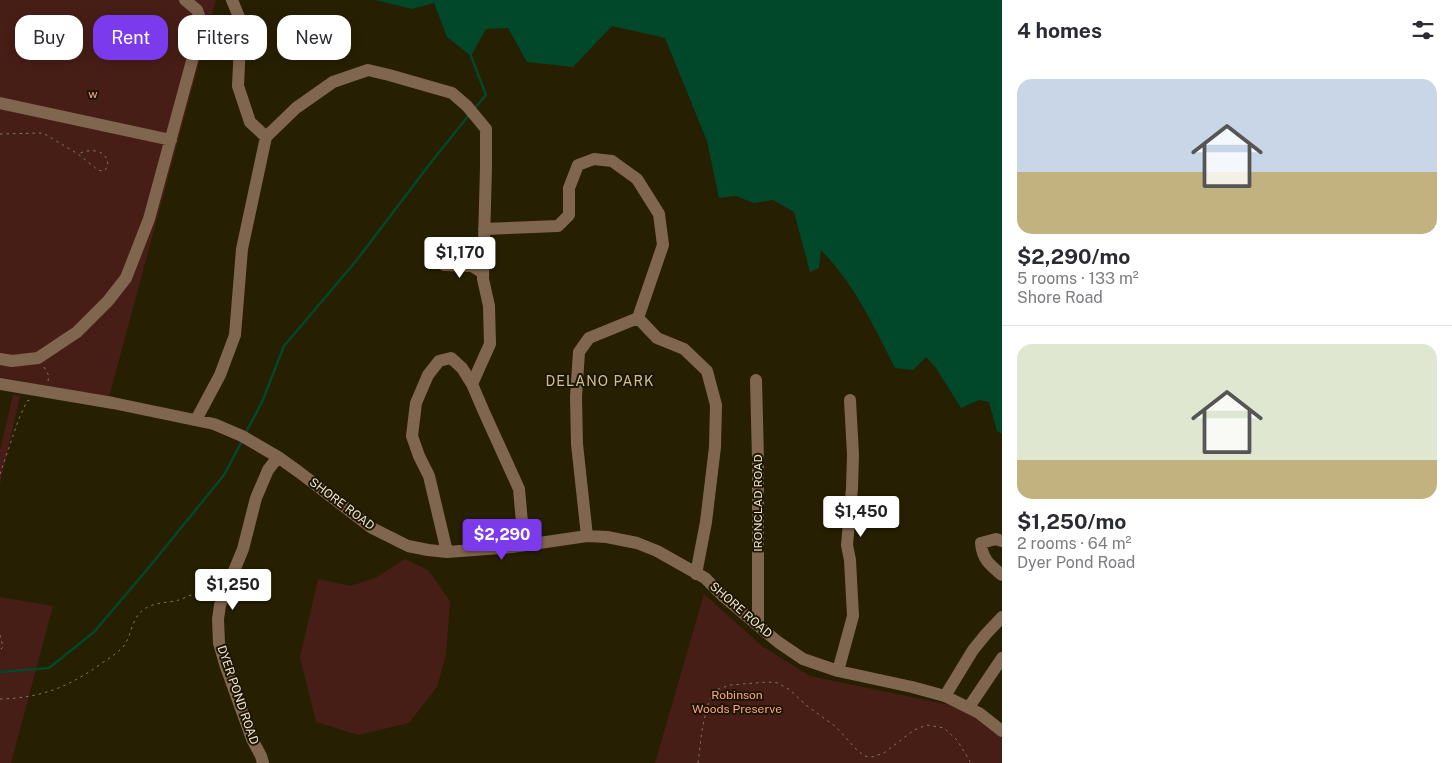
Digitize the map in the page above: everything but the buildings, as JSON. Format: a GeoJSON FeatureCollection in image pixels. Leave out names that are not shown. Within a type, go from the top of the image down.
{"type":"FeatureCollection","features":[{"type":"Feature","properties":{"kind":"street"},"geometry":{"type":"LineString","coordinates":[[0,359],[12,361],[38,358],[77,332],[108,301],[126,278],[149,219],[202,24],[197,10],[185,0]]}},
{"type":"Feature","properties":{"kind":"street"},"geometry":{"type":"LineString","coordinates":[[232,0],[241,22],[238,86],[250,122],[266,138]]}},
{"type":"Feature","properties":{"kind":"street"},"geometry":{"type":"LineString","coordinates":[[196,420],[220,374],[235,335],[242,249],[266,138],[296,108],[333,82],[368,70],[389,74],[452,93],[467,106],[486,129],[482,279],[489,306],[490,344],[472,384]]}},
{"type":"Feature","properties":{"kind":"street"},"geometry":{"type":"LineString","coordinates":[[0,103],[49,112],[171,140]]}},
{"type":"Feature","properties":{"kind":"street"},"geometry":{"type":"LineString","coordinates":[[484,229],[558,226],[569,215],[569,188],[578,165],[594,159],[612,161],[637,179],[659,214],[663,245],[638,318],[589,338],[579,352],[576,397],[577,444],[587,536]]}},
{"type":"Feature","properties":{"kind":"street"},"geometry":{"type":"LineString","coordinates":[[444,265],[472,266],[483,273]]}},
{"type":"Feature","properties":{"kind":"street"},"geometry":{"type":"LineString","coordinates":[[638,318],[657,338],[684,349],[707,371],[716,405],[715,447],[706,522],[696,574]]}},
{"type":"Feature","properties":{"kind":"street"},"geometry":{"type":"LineString","coordinates":[[447,552],[429,476],[412,436],[416,403],[428,375],[439,361],[451,358],[462,368],[472,384],[519,489],[524,545]]}},
{"type":"Feature","properties":{"kind":"street","name":"IRONCLAD ROAD"},"geometry":{"type":"LineString","coordinates":[[756,380],[758,626]]}},
{"type":"Feature","properties":{"kind":"street","name":"SHORE ROAD"},"geometry":{"type":"LineString","coordinates":[[0,384],[113,403],[214,424],[242,436],[278,457],[372,528],[408,546],[447,552],[524,545],[587,536],[607,537],[637,543],[657,551],[705,578],[758,626],[803,659],[838,671],[932,691],[969,707],[1002,731]]}},
{"type":"Feature","properties":{"kind":"street"},"geometry":{"type":"LineString","coordinates":[[838,671],[853,616],[850,560],[847,544],[853,480],[850,400]]}},
{"type":"Feature","properties":{"kind":"street","name":"DYER POND ROAD"},"geometry":{"type":"LineString","coordinates":[[264,763],[252,739],[226,667],[219,643],[218,619],[220,604],[243,549],[256,498],[268,470],[278,457]]}},
{"type":"Feature","properties":{"kind":"street"},"geometry":{"type":"LineString","coordinates":[[1002,541],[996,539],[981,543],[982,552],[990,564],[1002,575]]}},
{"type":"Feature","properties":{"kind":"street"},"geometry":{"type":"LineString","coordinates":[[945,696],[973,650],[1002,617]]}},
{"type":"Feature","properties":{"kind":"street"},"geometry":{"type":"LineString","coordinates":[[969,707],[1002,658]]}},
{"type":"Feature","properties":{"kind":"path"},"geometry":{"type":"LineString","coordinates":[[0,134],[43,133],[78,154],[98,170],[105,170],[108,166],[107,158],[93,150],[78,154]]}},
{"type":"Feature","properties":{"kind":"path"},"geometry":{"type":"LineString","coordinates":[[38,358],[49,376],[48,386]]}},
{"type":"Feature","properties":{"kind":"path"},"geometry":{"type":"LineString","coordinates":[[0,474],[26,401],[36,398]]}},
{"type":"Feature","properties":{"kind":"path"},"geometry":{"type":"LineString","coordinates":[[0,699],[35,696],[66,686],[93,670],[125,645],[135,621],[143,610],[157,604],[180,600],[196,594],[209,596],[220,604]]}},
{"type":"Feature","properties":{"kind":"path"},"geometry":{"type":"LineString","coordinates":[[0,635],[3,647],[0,650]]}},
{"type":"Feature","properties":{"kind":"path"},"geometry":{"type":"LineString","coordinates":[[698,763],[707,707],[716,690],[730,685],[768,682],[778,683],[790,690],[806,705],[836,727],[864,756],[872,757],[884,753],[914,730],[927,725],[944,728],[957,740],[971,763]]}},
{"type":"Feature","properties":{"kind":"green space","name":"w"},"geometry":{"type":"Polygon","coordinates":[[[0,0],[216,0],[212,15],[178,15],[178,60],[200,60],[109,397],[0,377],[0,0]]]}},
{"type":"Feature","properties":{"kind":"green space"},"geometry":{"type":"Polygon","coordinates":[[[13,395],[20,396],[0,484],[0,450],[13,395]]]}},
{"type":"Feature","properties":{"kind":"green space"},"geometry":{"type":"Polygon","coordinates":[[[405,559],[428,570],[450,601],[446,655],[437,687],[409,723],[358,735],[316,722],[300,657],[318,579],[351,586],[377,577],[405,559]]]}},
{"type":"Feature","properties":{"kind":"green space","name":"Robinson Woods Preserve"},"geometry":{"type":"Polygon","coordinates":[[[704,594],[762,646],[810,676],[969,709],[1002,736],[1002,763],[655,763],[704,594]]]}},
{"type":"Feature","properties":{"kind":"green space"},"geometry":{"type":"Polygon","coordinates":[[[0,597],[53,606],[11,763],[0,763],[0,597]]]}},
{"type":"Feature","properties":{"kind":"shaded area"},"geometry":{"type":"Polygon","coordinates":[[[375,0],[1002,0],[1002,434],[997,431],[989,402],[979,400],[961,408],[936,368],[926,357],[913,370],[895,368],[854,291],[821,250],[819,268],[810,272],[794,212],[773,200],[754,203],[736,196],[719,198],[707,141],[665,38],[612,26],[573,67],[527,62],[508,28],[486,29],[471,56],[447,37],[434,3],[412,9],[375,0]]]}},
{"type":"Feature","properties":{"kind":"waterway"},"geometry":{"type":"LineString","coordinates":[[471,56],[486,95],[474,109]]}},
{"type":"Feature","properties":{"kind":"waterway"},"geometry":{"type":"LineString","coordinates":[[245,434],[262,402],[284,346],[356,261],[469,115]]}},
{"type":"Feature","properties":{"kind":"waterway"},"geometry":{"type":"LineString","coordinates":[[0,672],[49,668],[94,632],[224,475],[242,441]]}},
{"type":"Feature","properties":{"kind":"district","name":"DELANO PARK"},"geometry":{"type":"Point","coordinates":[600,381]}}]}
